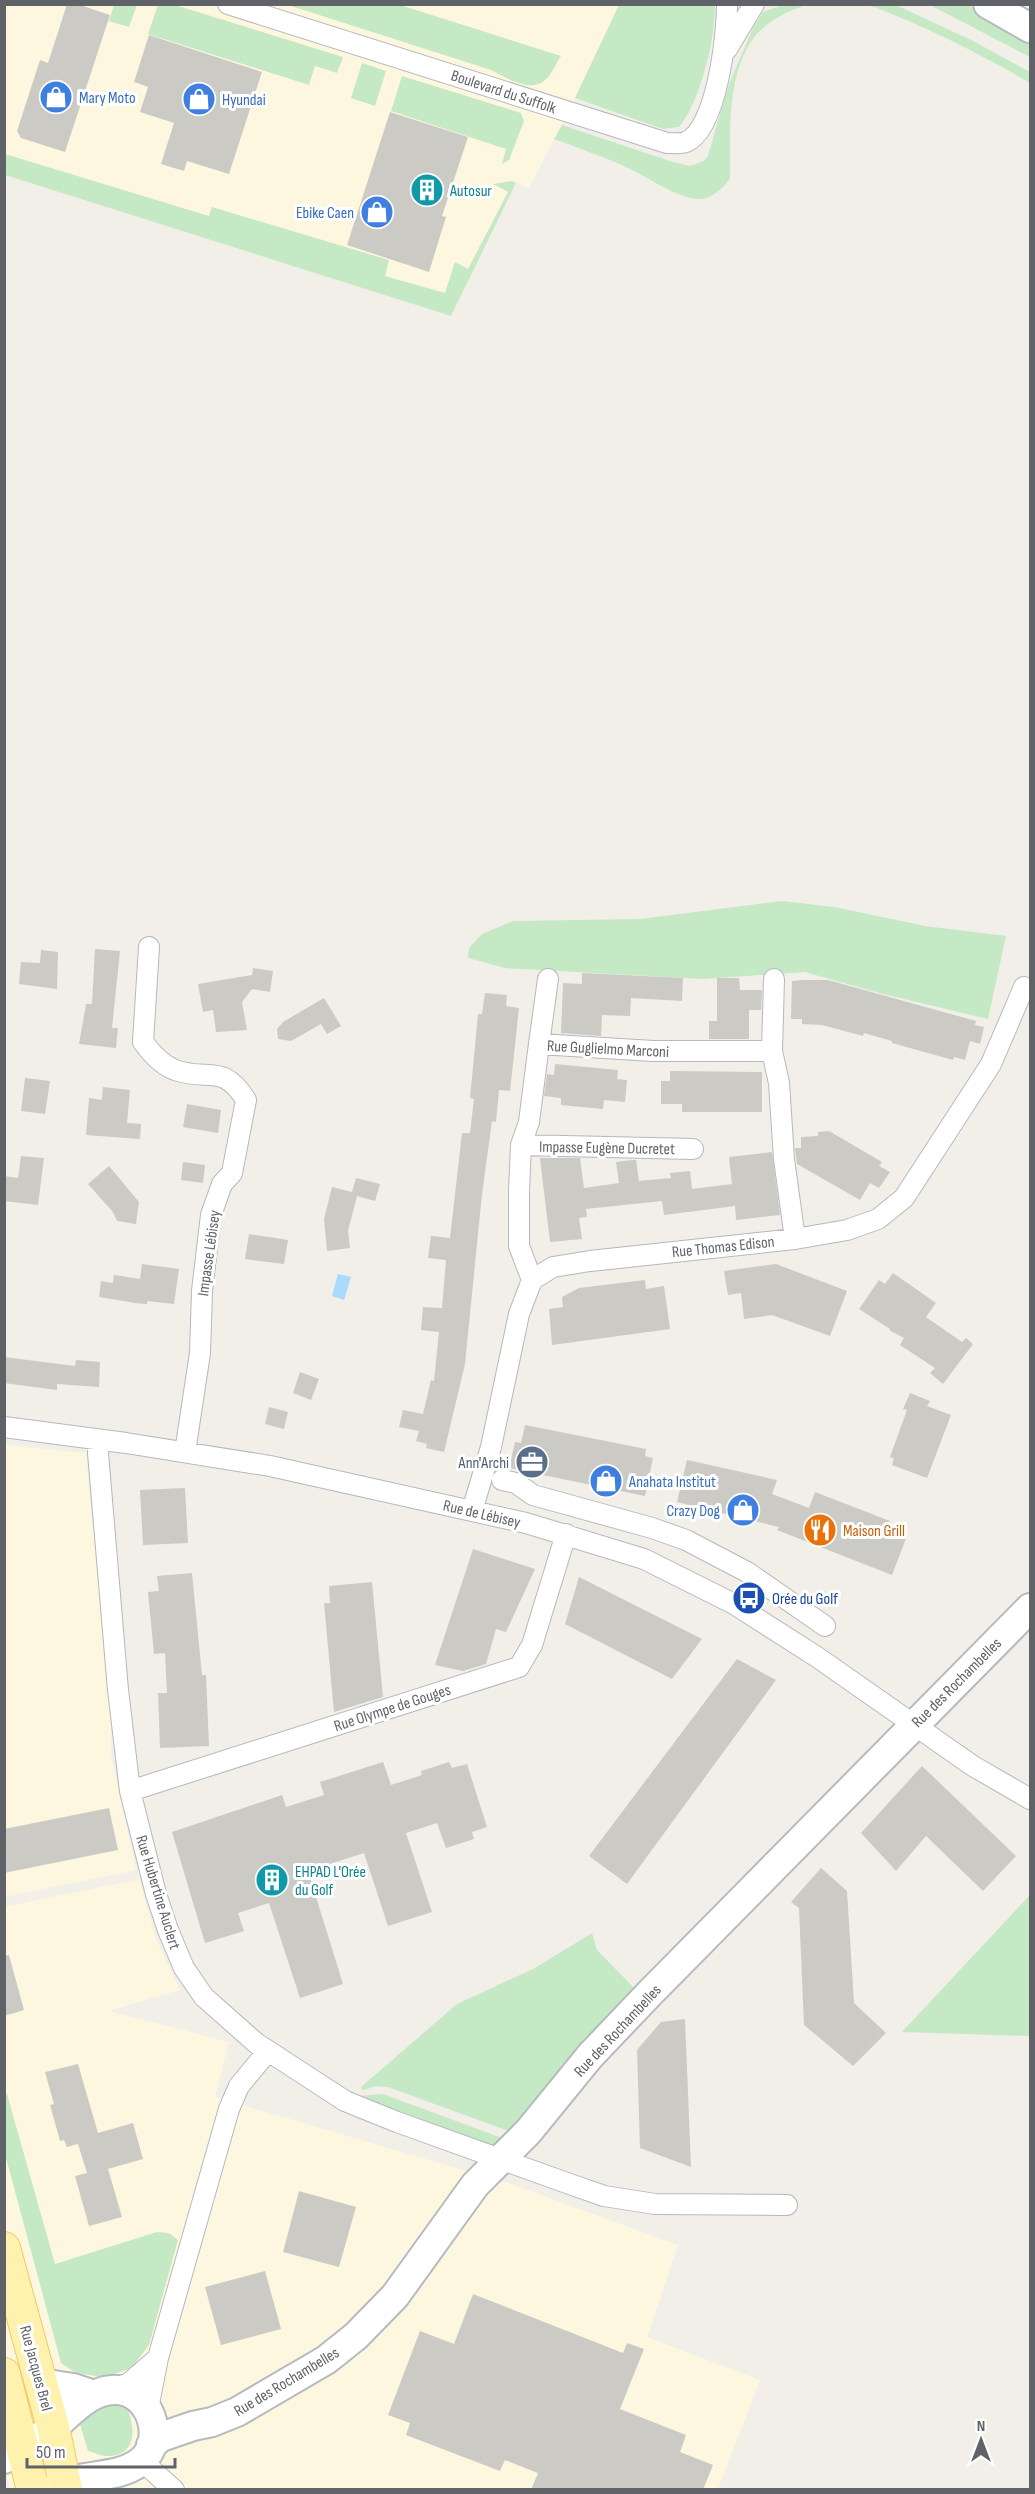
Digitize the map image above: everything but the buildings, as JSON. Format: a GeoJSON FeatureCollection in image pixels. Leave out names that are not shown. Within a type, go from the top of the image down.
{"type":"FeatureCollection","features":[{"type":"Feature","properties":{"kind":"main road"},"geometry":{"type":"LineString","coordinates":[[988,4],[1030,28]]}},
{"type":"Feature","properties":{"kind":"main road","name":"Rue des Rochambelles"},"geometry":{"type":"LineString","coordinates":[[62,2487],[116,2474],[146,2453],[161,2437],[237,2412],[326,2360],[356,2336],[395,2296],[475,2185],[528,2132],[590,2056],[1030,1608]]}},
{"type":"Feature","properties":{"kind":"main road","name":"Rue Jacques Brel"},"geometry":{"type":"LineString","coordinates":[[4,2248],[53,2427],[62,2487]]}},
{"type":"Feature","properties":{"kind":"main road","name":"Rue Jacques Brel"},"geometry":{"type":"LineString","coordinates":[[4,2374],[19,2464]]}},
{"type":"Feature","properties":{"kind":"main road"},"geometry":{"type":"LineString","coordinates":[[41,2383],[102,2393],[125,2391],[139,2397],[148,2409],[153,2431],[146,2453]]}},
{"type":"Feature","properties":{"kind":"main road"},"geometry":{"type":"LineString","coordinates":[[62,2487],[19,2464],[53,2427],[102,2393]]}},
{"type":"Feature","properties":{"kind":"main road"},"geometry":{"type":"LineString","coordinates":[[148,2409],[192,2426]]}},
{"type":"Feature","properties":{"kind":"street","name":"Boulevard du Suffolk"},"geometry":{"type":"LineString","coordinates":[[228,4],[667,143],[685,142],[699,132],[717,83],[724,54],[727,4]]}},
{"type":"Feature","properties":{"kind":"street","name":"Boulevard du Suffolk"},"geometry":{"type":"LineString","coordinates":[[724,54],[754,4]]}},
{"type":"Feature","properties":{"kind":"street","name":"Impasse Lébisey"},"geometry":{"type":"LineString","coordinates":[[148,947],[143,1042],[153,1055],[175,1070],[225,1077],[238,1087],[246,1100],[232,1173],[222,1184],[212,1215],[202,1291],[200,1353],[185,1452]]}},
{"type":"Feature","properties":{"kind":"street"},"geometry":{"type":"LineString","coordinates":[[539,1044],[548,979]]}},
{"type":"Feature","properties":{"kind":"street"},"geometry":{"type":"LineString","coordinates":[[774,979],[772,1051],[779,1083],[784,1159],[795,1239]]}},
{"type":"Feature","properties":{"kind":"street","name":"Rue Thomas Edison"},"geometry":{"type":"LineString","coordinates":[[532,1280],[553,1267],[795,1239],[847,1230],[878,1219],[904,1198],[991,1064],[1024,987]]}},
{"type":"Feature","properties":{"kind":"street","name":"Rue Guglielmo Marconi"},"geometry":{"type":"LineString","coordinates":[[532,1280],[519,1246],[519,1191],[521,1145],[529,1122],[539,1044],[652,1051],[772,1051]]}},
{"type":"Feature","properties":{"kind":"street","name":"Impasse Eugène Ducretet"},"geometry":{"type":"LineString","coordinates":[[521,1145],[693,1149]]}},
{"type":"Feature","properties":{"kind":"street"},"geometry":{"type":"LineString","coordinates":[[472,1511],[491,1447],[519,1314],[532,1280]]}},
{"type":"Feature","properties":{"kind":"street","name":"Rue de Lébisey"},"geometry":{"type":"LineString","coordinates":[[4,1427],[185,1452],[270,1467],[566,1534],[644,1559],[734,1604],[1000,1784],[1030,1799]]}},
{"type":"Feature","properties":{"kind":"street","name":"Rue Hubertine Auclert"},"geometry":{"type":"LineString","coordinates":[[99,1440],[98,1453],[107,1567],[130,1791],[156,1894],[175,1948],[184,1968],[204,1997],[268,2051],[345,2101],[501,2160],[604,2196],[642,2202],[787,2205]]}},
{"type":"Feature","properties":{"kind":"street"},"geometry":{"type":"LineString","coordinates":[[502,1480],[516,1483],[533,1495],[652,1528],[686,1540],[747,1572],[825,1626]]}},
{"type":"Feature","properties":{"kind":"street","name":"Rue Olympe de Gouges"},"geometry":{"type":"LineString","coordinates":[[130,1791],[519,1667],[532,1645],[566,1534]]}},
{"type":"Feature","properties":{"kind":"street"},"geometry":{"type":"LineString","coordinates":[[148,2409],[158,2358],[229,2109],[239,2086],[268,2051]]}},
{"type":"Feature","properties":{"kind":"street"},"geometry":{"type":"LineString","coordinates":[[102,2393],[129,2383],[158,2358]]}},
{"type":"Feature","properties":{"kind":"street"},"geometry":{"type":"LineString","coordinates":[[146,2453],[174,2490]]}},
{"type":"Feature","properties":{"kind":"shaded area"},"geometry":{"type":"Polygon","coordinates":[[[5,5],[619,5],[529,188],[516,183],[451,316],[5,175],[5,5]]]}},
{"type":"Feature","properties":{"kind":"shaded area"},"geometry":{"type":"Polygon","coordinates":[[[4,1445],[86,1453],[111,1722],[111,1755],[136,1870],[5,1897],[4,1445]]]}},
{"type":"Feature","properties":{"kind":"shaded area"},"geometry":{"type":"Polygon","coordinates":[[[139,1879],[156,1939],[180,1990],[109,2011],[229,2042],[215,2097],[514,2185],[678,2245],[647,2337],[760,2380],[718,2489],[10,2489],[4,2467],[4,1907],[139,1879]]]}},
{"type":"Feature","properties":{"kind":"green space"},"geometry":{"type":"Polygon","coordinates":[[[786,4],[806,5],[778,17],[766,26],[755,36],[745,52],[734,86],[730,123],[730,178],[714,194],[701,199],[683,196],[624,166],[554,139],[562,125],[673,162],[690,166],[704,161],[708,156],[729,84],[753,28],[763,12],[786,4]]]}},
{"type":"Feature","properties":{"kind":"green space"},"geometry":{"type":"Polygon","coordinates":[[[114,5],[137,5],[129,27],[109,21],[114,5]]]}},
{"type":"Feature","properties":{"kind":"green space"},"geometry":{"type":"Polygon","coordinates":[[[158,5],[175,5],[343,57],[337,73],[315,66],[309,85],[148,34],[158,5]]]}},
{"type":"Feature","properties":{"kind":"green space"},"geometry":{"type":"Polygon","coordinates":[[[288,5],[400,5],[561,56],[545,80],[539,84],[525,85],[491,70],[288,5]]]}},
{"type":"Feature","properties":{"kind":"green space"},"geometry":{"type":"Polygon","coordinates":[[[619,5],[715,5],[710,51],[700,86],[687,116],[679,127],[663,129],[575,98],[619,5]]]}},
{"type":"Feature","properties":{"kind":"green space"},"geometry":{"type":"Polygon","coordinates":[[[869,5],[896,5],[973,41],[1030,72],[1030,83],[951,41],[869,5]]]}},
{"type":"Feature","properties":{"kind":"green space"},"geometry":{"type":"Polygon","coordinates":[[[930,5],[967,5],[1030,38],[1030,57],[930,5]]]}},
{"type":"Feature","properties":{"kind":"green space"},"geometry":{"type":"Polygon","coordinates":[[[362,63],[386,71],[375,106],[351,98],[362,63]]]}},
{"type":"Feature","properties":{"kind":"green space"},"geometry":{"type":"Polygon","coordinates":[[[402,76],[521,113],[524,121],[509,160],[502,164],[506,149],[391,111],[402,76]]]}},
{"type":"Feature","properties":{"kind":"green space"},"geometry":{"type":"Polygon","coordinates":[[[5,154],[209,216],[212,207],[389,260],[385,276],[445,293],[455,262],[468,269],[508,192],[493,184],[512,181],[516,183],[451,316],[5,175],[5,154]]]}},
{"type":"Feature","properties":{"kind":"green space"},"geometry":{"type":"Polygon","coordinates":[[[782,901],[834,907],[925,926],[1006,936],[988,1019],[879,993],[805,972],[703,979],[505,968],[468,958],[469,948],[482,934],[513,921],[640,919],[782,901]]]}},
{"type":"Feature","properties":{"kind":"green space"},"geometry":{"type":"Polygon","coordinates":[[[1030,1895],[1030,2036],[902,2032],[1030,1895]]]}},
{"type":"Feature","properties":{"kind":"green space"},"geometry":{"type":"Polygon","coordinates":[[[592,1933],[597,1950],[638,1992],[514,2133],[388,2087],[376,2086],[364,2090],[360,2088],[457,2004],[535,1968],[592,1933]]]}},
{"type":"Feature","properties":{"kind":"green space"},"geometry":{"type":"Polygon","coordinates":[[[4,2093],[7,2094],[55,2264],[157,2232],[169,2233],[178,2240],[149,2345],[131,2369],[102,2377],[76,2373],[61,2363],[5,2154],[4,2093]]]}},
{"type":"Feature","properties":{"kind":"green space"},"geometry":{"type":"Polygon","coordinates":[[[383,2094],[502,2138],[494,2146],[489,2145],[359,2096],[383,2094]]]}},
{"type":"Feature","properties":{"kind":"green space"},"geometry":{"type":"Polygon","coordinates":[[[115,2404],[128,2410],[131,2418],[132,2434],[128,2447],[116,2455],[104,2456],[88,2451],[80,2424],[95,2409],[115,2404]]]}},
{"type":"Feature","properties":{"kind":"water"},"geometry":{"type":"Polygon","coordinates":[[[338,1274],[351,1277],[344,1300],[332,1296],[338,1274]]]}},
{"type":"Feature","properties":{"kind":"place","name":"Mary Moto"},"geometry":{"type":"Point","coordinates":[56,97]}},
{"type":"Feature","properties":{"kind":"place","name":"Hyundai"},"geometry":{"type":"Point","coordinates":[199,99]}},
{"type":"Feature","properties":{"kind":"place","name":"Autosur"},"geometry":{"type":"Point","coordinates":[427,190]}},
{"type":"Feature","properties":{"kind":"place","name":"Ebike Caen"},"geometry":{"type":"Point","coordinates":[377,212]}},
{"type":"Feature","properties":{"kind":"place","name":"Ann'Archi"},"geometry":{"type":"Point","coordinates":[532,1462]}},
{"type":"Feature","properties":{"kind":"place","name":"Anahata Institut"},"geometry":{"type":"Point","coordinates":[606,1481]}},
{"type":"Feature","properties":{"kind":"place","name":"Crazy Dog"},"geometry":{"type":"Point","coordinates":[743,1510]}},
{"type":"Feature","properties":{"kind":"place","name":"Maison Grill"},"geometry":{"type":"Point","coordinates":[820,1530]}},
{"type":"Feature","properties":{"kind":"place","name":"Orée du Golf"},"geometry":{"type":"Point","coordinates":[749,1598]}},
{"type":"Feature","properties":{"kind":"place","name":"EHPAD L'Orée du Golf"},"geometry":{"type":"Point","coordinates":[272,1880]}}]}
